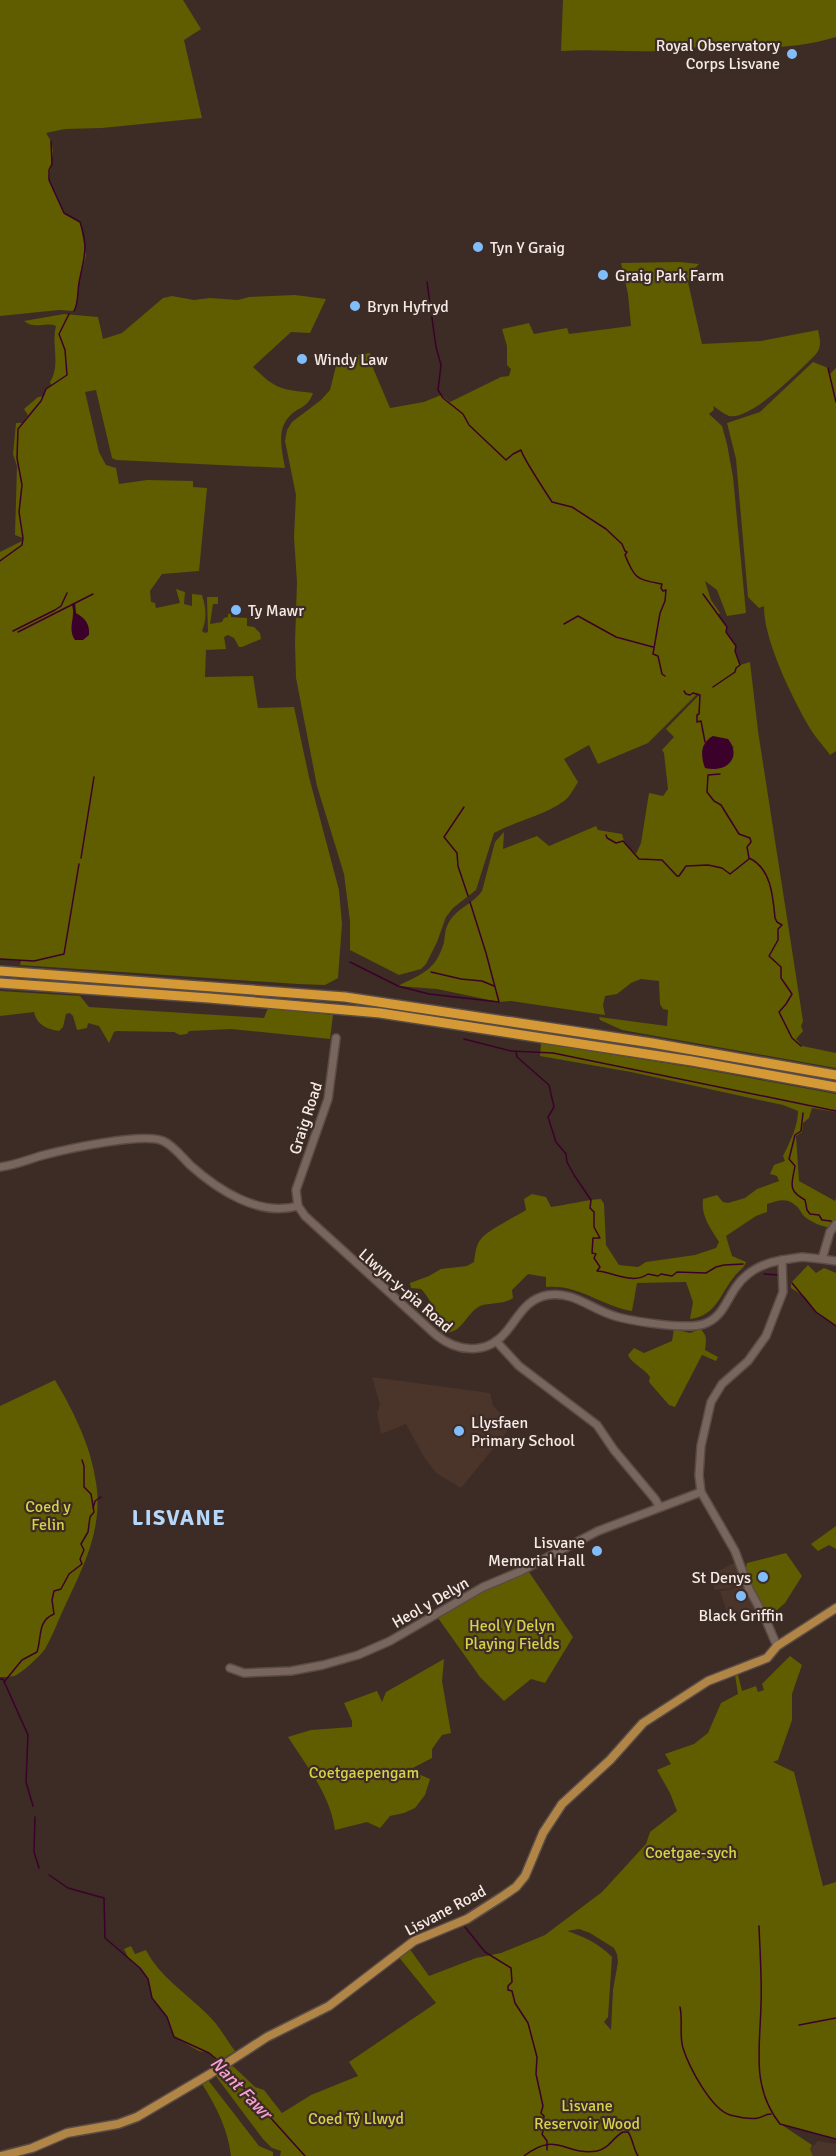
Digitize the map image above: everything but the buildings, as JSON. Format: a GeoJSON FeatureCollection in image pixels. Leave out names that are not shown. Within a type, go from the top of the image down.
{"type":"FeatureCollection","features":[{"type":"Feature","properties":{"kind":"highway"},"geometry":{"type":"LineString","coordinates":[[0,971],[355,999],[596,1034],[836,1075]]}},
{"type":"Feature","properties":{"kind":"highway"},"geometry":{"type":"LineString","coordinates":[[0,983],[231,999],[380,1013],[692,1061],[836,1088]]}},
{"type":"Feature","properties":{"kind":"main road","name":"Lisvane Road"},"geometry":{"type":"LineString","coordinates":[[2,2156],[32,2148],[67,2133],[129,2120],[224,2065],[267,2037],[329,2006],[414,1941],[467,1919],[516,1887],[529,1870],[543,1833],[558,1809],[569,1796],[610,1760],[640,1726],[708,1681],[767,1658],[777,1646],[836,1608]]}},
{"type":"Feature","properties":{"kind":"street","name":"Graig Road"},"geometry":{"type":"LineString","coordinates":[[298,1206],[296,1186],[328,1099],[336,1038]]}},
{"type":"Feature","properties":{"kind":"street"},"geometry":{"type":"LineString","coordinates":[[0,1167],[77,1148],[139,1138],[159,1139],[168,1143],[201,1174],[243,1201],[286,1209],[298,1206]]}},
{"type":"Feature","properties":{"kind":"street","name":"Llwyn-y-pia Road"},"geometry":{"type":"LineString","coordinates":[[298,1206],[305,1216],[345,1254],[447,1344],[472,1349],[487,1346],[496,1341]]}},
{"type":"Feature","properties":{"kind":"street"},"geometry":{"type":"LineString","coordinates":[[822,1259],[830,1232],[836,1224]]}},
{"type":"Feature","properties":{"kind":"street"},"geometry":{"type":"LineString","coordinates":[[659,1506],[656,1499],[614,1450],[597,1425],[519,1366],[496,1341],[528,1303],[551,1294],[572,1297],[622,1318],[685,1326],[702,1325],[720,1314],[736,1287],[748,1275],[766,1264],[802,1257],[836,1261]]}},
{"type":"Feature","properties":{"kind":"street"},"geometry":{"type":"LineString","coordinates":[[777,1646],[747,1585],[735,1551],[701,1492],[699,1475],[701,1446],[711,1402],[722,1384],[748,1361],[766,1336],[783,1292],[782,1260]]}},
{"type":"Feature","properties":{"kind":"street","name":"Heol y Delyn"},"geometry":{"type":"LineString","coordinates":[[230,1668],[244,1673],[291,1671],[358,1655],[390,1641],[471,1594],[521,1571],[584,1537],[659,1506],[701,1492]]}},
{"type":"Feature","properties":{"kind":"shaded area"},"geometry":{"type":"Polygon","coordinates":[[[75,603],[76,613],[84,619],[89,628],[89,635],[83,640],[75,640],[73,636],[72,605],[75,603]]]}},
{"type":"Feature","properties":{"kind":"shaded area"},"geometry":{"type":"Polygon","coordinates":[[[713,736],[728,739],[734,753],[730,763],[712,769],[705,768],[702,754],[704,745],[713,736]]]}},
{"type":"Feature","properties":{"kind":"shaded area","name":"Llysfaen Primary School"},"geometry":{"type":"Polygon","coordinates":[[[372,1377],[490,1393],[493,1406],[507,1419],[509,1429],[461,1488],[436,1473],[424,1457],[406,1424],[381,1434],[377,1413],[380,1405],[372,1377]]]}},
{"type":"Feature","properties":{"kind":"shaded area"},"geometry":{"type":"Polygon","coordinates":[[[736,1562],[742,1581],[733,1585],[732,1588],[715,1590],[710,1575],[736,1562]]]}},
{"type":"Feature","properties":{"kind":"shaded area"},"geometry":{"type":"Polygon","coordinates":[[[743,1582],[756,1609],[729,1618],[720,1591],[733,1589],[734,1585],[743,1582]]]}},
{"type":"Feature","properties":{"kind":"shaded area"},"geometry":{"type":"Polygon","coordinates":[[[818,2141],[836,2144],[836,2156],[813,2156],[810,2149],[818,2141]]]}},
{"type":"Feature","properties":{"kind":"green space"},"geometry":{"type":"Polygon","coordinates":[[[0,0],[183,0],[201,29],[184,40],[202,118],[102,128],[65,129],[46,133],[53,150],[49,180],[64,213],[80,222],[86,255],[74,311],[59,310],[0,316],[0,0]]]}},
{"type":"Feature","properties":{"kind":"green space"},"geometry":{"type":"Polygon","coordinates":[[[563,0],[836,0],[836,37],[805,44],[773,47],[702,47],[658,51],[561,51],[563,0]]]}},
{"type":"Feature","properties":{"kind":"green space"},"geometry":{"type":"Polygon","coordinates":[[[621,263],[699,264],[691,272],[688,282],[702,344],[761,341],[818,330],[820,345],[816,354],[788,382],[762,403],[750,411],[729,416],[713,406],[714,410],[709,414],[722,426],[727,444],[733,477],[746,613],[727,616],[717,590],[705,581],[711,600],[720,613],[718,615],[727,627],[726,632],[736,646],[735,651],[740,665],[750,662],[758,731],[803,1021],[801,1026],[803,1031],[796,1039],[802,1046],[836,1053],[836,1068],[622,1030],[600,1020],[599,1017],[667,1026],[668,1010],[663,1009],[660,1004],[659,981],[641,979],[631,983],[617,994],[605,996],[603,1005],[605,1015],[511,1001],[499,1002],[437,989],[398,986],[427,970],[437,959],[451,919],[482,891],[495,842],[504,832],[503,849],[537,836],[549,846],[596,826],[598,830],[622,834],[625,844],[636,854],[641,843],[649,793],[663,796],[668,789],[662,750],[674,737],[666,729],[699,695],[697,694],[648,743],[598,764],[589,745],[564,759],[578,782],[570,795],[547,811],[494,833],[476,890],[453,908],[446,917],[437,942],[421,969],[399,975],[350,950],[350,921],[344,874],[317,786],[296,678],[297,582],[294,537],[296,495],[285,441],[287,430],[292,422],[321,400],[330,390],[338,358],[370,353],[373,368],[390,408],[424,402],[441,395],[450,402],[501,377],[509,376],[511,369],[507,365],[507,346],[502,329],[529,323],[534,334],[567,328],[569,334],[631,326],[628,294],[621,263]],[[728,739],[703,746],[702,754],[734,748],[728,739]]]}},
{"type":"Feature","properties":{"kind":"green space"},"geometry":{"type":"Polygon","coordinates":[[[295,295],[326,299],[310,333],[291,332],[253,367],[280,387],[313,393],[307,403],[290,416],[282,429],[281,444],[285,468],[116,460],[112,458],[96,390],[85,392],[99,452],[106,465],[116,468],[119,484],[147,480],[193,481],[193,487],[207,488],[199,571],[162,574],[150,591],[151,602],[155,603],[156,608],[180,603],[176,589],[185,592],[184,604],[192,606],[192,594],[202,595],[205,622],[202,631],[205,633],[208,632],[207,597],[218,597],[218,604],[213,604],[210,624],[222,622],[231,613],[231,617],[247,618],[247,626],[254,627],[260,633],[261,639],[242,647],[239,647],[234,638],[228,635],[224,637],[226,649],[206,650],[205,677],[253,676],[258,708],[294,707],[309,777],[339,890],[342,924],[338,978],[325,985],[298,984],[20,965],[21,961],[0,959],[0,552],[22,541],[23,538],[15,535],[17,466],[13,454],[16,423],[22,423],[28,415],[24,409],[38,397],[44,396],[46,389],[51,385],[55,368],[56,326],[32,325],[24,321],[64,314],[98,317],[103,339],[122,333],[163,298],[172,296],[194,300],[210,298],[238,300],[249,297],[295,295]]]}},
{"type":"Feature","properties":{"kind":"green space"},"geometry":{"type":"Polygon","coordinates":[[[813,362],[828,368],[830,374],[836,368],[836,751],[830,755],[810,729],[787,683],[768,634],[764,606],[759,608],[748,597],[736,459],[727,423],[760,412],[813,362]]]}},
{"type":"Feature","properties":{"kind":"green space"},"geometry":{"type":"Polygon","coordinates":[[[0,991],[80,996],[89,1007],[264,1018],[268,1008],[333,1015],[330,1039],[231,1029],[189,1031],[187,1034],[180,1035],[174,1032],[116,1031],[109,1043],[99,1026],[88,1023],[87,1028],[77,1030],[70,1013],[66,1014],[63,1027],[59,1031],[43,1026],[37,1020],[34,1012],[0,1016],[0,991]]]}},
{"type":"Feature","properties":{"kind":"green space"},"geometry":{"type":"Polygon","coordinates":[[[541,1043],[836,1094],[836,1112],[812,1108],[809,1118],[803,1123],[802,1132],[796,1136],[799,1181],[835,1201],[836,1197],[836,1221],[831,1228],[810,1221],[788,1201],[781,1200],[767,1204],[767,1212],[756,1216],[726,1236],[732,1256],[746,1262],[712,1309],[699,1317],[690,1319],[693,1302],[686,1282],[637,1283],[632,1311],[610,1305],[580,1292],[546,1287],[546,1277],[528,1274],[512,1290],[513,1298],[505,1302],[480,1306],[455,1330],[441,1333],[438,1316],[430,1301],[421,1289],[411,1288],[410,1283],[441,1269],[467,1266],[474,1262],[479,1241],[495,1228],[526,1210],[524,1199],[532,1194],[546,1197],[551,1207],[601,1199],[604,1204],[606,1245],[619,1265],[638,1267],[646,1262],[695,1255],[716,1248],[719,1242],[705,1217],[703,1199],[717,1195],[723,1202],[728,1203],[745,1198],[757,1189],[779,1181],[777,1176],[770,1174],[774,1165],[785,1161],[783,1156],[795,1128],[798,1111],[783,1105],[631,1072],[540,1056],[541,1043]]]}},
{"type":"Feature","properties":{"kind":"green space"},"geometry":{"type":"Polygon","coordinates":[[[808,1265],[816,1273],[824,1268],[836,1273],[836,1326],[816,1312],[805,1297],[791,1288],[791,1283],[808,1265]]]}},
{"type":"Feature","properties":{"kind":"green space"},"geometry":{"type":"Polygon","coordinates":[[[674,1329],[690,1333],[700,1329],[705,1336],[705,1350],[718,1357],[716,1361],[702,1355],[675,1407],[669,1405],[649,1382],[650,1377],[628,1355],[634,1348],[644,1353],[672,1341],[674,1329]]]}},
{"type":"Feature","properties":{"kind":"green space","name":"Coed y Felin"},"geometry":{"type":"Polygon","coordinates":[[[55,1380],[76,1419],[92,1461],[97,1490],[96,1522],[89,1551],[45,1649],[17,1675],[0,1677],[0,1406],[55,1380]]]}},
{"type":"Feature","properties":{"kind":"green space"},"geometry":{"type":"Polygon","coordinates":[[[836,1526],[836,1549],[829,1545],[818,1551],[811,1544],[836,1526]]]}},
{"type":"Feature","properties":{"kind":"green space"},"geometry":{"type":"Polygon","coordinates":[[[786,1553],[802,1576],[785,1603],[768,1618],[749,1584],[747,1563],[786,1553]]]}},
{"type":"Feature","properties":{"kind":"green space","name":"Heol Y Delyn Playing Fields"},"geometry":{"type":"Polygon","coordinates":[[[529,1572],[573,1637],[545,1683],[531,1679],[504,1701],[480,1677],[438,1618],[478,1594],[529,1572]]]}},
{"type":"Feature","properties":{"kind":"green space"},"geometry":{"type":"Polygon","coordinates":[[[790,1656],[802,1665],[792,1694],[792,1720],[778,1760],[773,1762],[794,1772],[823,1886],[836,1882],[836,2139],[782,2125],[812,2145],[810,2149],[813,2156],[280,2156],[281,2151],[272,2148],[263,2139],[215,2075],[229,2065],[234,2067],[255,2087],[264,2090],[282,2113],[311,2095],[358,2076],[349,2062],[436,2003],[398,1956],[409,1948],[429,1976],[476,1958],[501,1953],[545,1935],[602,1892],[646,1844],[650,1832],[677,1811],[657,1770],[671,1764],[665,1754],[694,1744],[708,1733],[721,1703],[738,1694],[735,1675],[738,1675],[742,1691],[756,1686],[758,1692],[764,1690],[762,1684],[790,1656]],[[579,1929],[567,1931],[591,1941],[612,1957],[608,2017],[604,2022],[611,2030],[617,1954],[614,1948],[579,1929]]]}},
{"type":"Feature","properties":{"kind":"green space","name":"Coetgaepengam"},"geometry":{"type":"Polygon","coordinates":[[[444,1659],[442,1681],[451,1733],[442,1735],[432,1749],[432,1758],[409,1770],[430,1779],[425,1795],[415,1808],[390,1816],[380,1828],[367,1822],[335,1830],[323,1793],[288,1737],[311,1730],[352,1727],[352,1721],[344,1703],[377,1691],[382,1702],[386,1692],[444,1659]]]}},
{"type":"Feature","properties":{"kind":"green space"},"geometry":{"type":"Polygon","coordinates":[[[131,1946],[135,1954],[146,1950],[158,1968],[211,2018],[235,2051],[218,2062],[209,2053],[199,2051],[174,2037],[167,2017],[152,1998],[148,1979],[129,1959],[124,1949],[131,1946]]]}},
{"type":"Feature","properties":{"kind":"green space"},"geometry":{"type":"Polygon","coordinates":[[[208,2080],[259,2146],[273,2152],[273,2156],[231,2156],[221,2118],[202,2084],[208,2080]]]}},
{"type":"Feature","properties":{"kind":"waterway"},"geometry":{"type":"LineString","coordinates":[[51,141],[52,164],[49,170],[49,180],[64,213],[80,222],[85,246],[74,311]]}},
{"type":"Feature","properties":{"kind":"waterway"},"geometry":{"type":"LineString","coordinates":[[427,282],[436,347],[441,365],[438,390],[443,398],[463,414],[469,425],[506,460],[521,450],[552,502],[572,507],[606,529],[622,544],[627,552],[625,555],[628,563],[638,577],[662,584],[661,588],[663,591],[666,590],[665,601],[660,613],[653,654],[658,656],[662,674],[665,676]]}},
{"type":"Feature","properties":{"kind":"waterway"},"geometry":{"type":"LineString","coordinates":[[0,561],[22,545],[23,538],[19,512],[22,485],[17,458],[18,429],[41,401],[46,389],[67,375],[65,350],[59,334],[69,314]]}},
{"type":"Feature","properties":{"kind":"waterway"},"geometry":{"type":"LineString","coordinates":[[828,368],[836,402]]}},
{"type":"Feature","properties":{"kind":"waterway"},"geometry":{"type":"LineString","coordinates":[[13,631],[61,606],[67,593]]}},
{"type":"Feature","properties":{"kind":"waterway"},"geometry":{"type":"LineString","coordinates":[[18,632],[93,594]]}},
{"type":"Feature","properties":{"kind":"waterway"},"geometry":{"type":"LineString","coordinates":[[703,594],[727,627],[726,632],[736,646],[735,651],[740,665],[735,672],[713,687]]}},
{"type":"Feature","properties":{"kind":"waterway"},"geometry":{"type":"LineString","coordinates":[[564,624],[578,616],[616,637],[653,647]]}},
{"type":"Feature","properties":{"kind":"waterway"},"geometry":{"type":"LineString","coordinates":[[684,691],[686,694],[700,695],[697,722],[701,721],[705,742]]}},
{"type":"Feature","properties":{"kind":"waterway"},"geometry":{"type":"LineString","coordinates":[[720,774],[708,775],[707,792],[714,801],[721,805],[739,834],[750,838],[751,842],[747,847],[749,858],[762,868],[770,884],[775,918],[782,925],[778,929],[778,940],[769,956],[781,967],[781,978],[792,994],[779,1012],[792,1038],[801,1046]]}},
{"type":"Feature","properties":{"kind":"waterway"},"geometry":{"type":"LineString","coordinates":[[81,858],[94,777]]}},
{"type":"Feature","properties":{"kind":"waterway"},"geometry":{"type":"LineString","coordinates":[[464,807],[444,837],[457,853],[458,866],[468,896]]}},
{"type":"Feature","properties":{"kind":"waterway"},"geometry":{"type":"LineString","coordinates":[[606,835],[616,843],[623,841],[639,859],[662,860],[677,876],[686,866],[708,865],[722,868],[730,874],[749,859]]}},
{"type":"Feature","properties":{"kind":"waterway"},"geometry":{"type":"LineString","coordinates":[[0,959],[34,961],[64,954],[79,864]]}},
{"type":"Feature","properties":{"kind":"waterway"},"geometry":{"type":"LineString","coordinates":[[350,962],[398,986],[429,994],[499,1002],[470,902]]}},
{"type":"Feature","properties":{"kind":"waterway"},"geometry":{"type":"LineString","coordinates":[[431,972],[482,981],[494,986]]}},
{"type":"Feature","properties":{"kind":"waterway"},"geometry":{"type":"LineString","coordinates":[[464,1039],[511,1051],[553,1053],[836,1111]]}},
{"type":"Feature","properties":{"kind":"waterway"},"geometry":{"type":"LineString","coordinates":[[516,1052],[517,1057],[549,1085],[554,1107],[548,1117],[556,1142],[566,1154],[567,1162],[574,1175],[591,1200],[590,1208],[594,1212],[594,1227],[600,1238],[593,1238],[592,1253],[596,1254],[594,1258],[600,1267],[597,1271],[636,1278],[648,1274],[672,1276],[677,1272],[706,1273],[724,1265],[743,1264]]}},
{"type":"Feature","properties":{"kind":"waterway"},"geometry":{"type":"LineString","coordinates":[[803,1113],[801,1131],[795,1135],[789,1159],[795,1166],[793,1190],[805,1200],[810,1214],[819,1215],[822,1220],[832,1223]]}},
{"type":"Feature","properties":{"kind":"waterway"},"geometry":{"type":"LineString","coordinates":[[764,1274],[778,1275]]}},
{"type":"Feature","properties":{"kind":"waterway"},"geometry":{"type":"LineString","coordinates":[[792,1283],[816,1312],[836,1326]]}},
{"type":"Feature","properties":{"kind":"waterway"},"geometry":{"type":"LineString","coordinates":[[4,1682],[22,1660],[37,1652],[42,1625],[54,1614],[52,1600],[54,1591],[61,1589],[69,1574],[82,1564],[80,1559],[84,1550],[81,1544],[88,1532],[90,1517],[94,1512],[91,1494],[84,1487],[82,1460]]}},
{"type":"Feature","properties":{"kind":"waterway"},"geometry":{"type":"LineString","coordinates":[[93,1508],[95,1501],[101,1497]]}},
{"type":"Feature","properties":{"kind":"waterway","name":"Nant Fawr"},"geometry":{"type":"LineString","coordinates":[[0,1679],[3,1679],[28,1735],[26,1782],[33,1806]]}},
{"type":"Feature","properties":{"kind":"waterway","name":"Nant Fawr"},"geometry":{"type":"LineString","coordinates":[[35,1817],[34,1852],[39,1868]]}},
{"type":"Feature","properties":{"kind":"waterway","name":"Nant Fawr"},"geometry":{"type":"LineString","coordinates":[[49,1875],[68,1888],[104,1898],[105,1938],[140,1968],[148,1979],[152,1998],[167,2017],[174,2037],[209,2053],[220,2062]]}},
{"type":"Feature","properties":{"kind":"waterway"},"geometry":{"type":"LineString","coordinates":[[759,1926],[761,1985],[759,2067],[765,2096],[780,2124],[836,2139]]}},
{"type":"Feature","properties":{"kind":"waterway"},"geometry":{"type":"LineString","coordinates":[[465,1927],[485,1952],[511,1968],[512,1982],[508,1990],[512,1991],[515,2003],[528,2023],[537,2057],[536,2074],[545,2126],[542,2134],[547,2141],[547,2150]]}},
{"type":"Feature","properties":{"kind":"waterway"},"geometry":{"type":"LineString","coordinates":[[680,2007],[683,2048],[695,2076],[715,2105],[730,2115],[744,2118],[755,2119],[771,2114]]}},
{"type":"Feature","properties":{"kind":"waterway"},"geometry":{"type":"LineString","coordinates":[[799,2025],[836,2018]]}},
{"type":"Feature","properties":{"kind":"waterway","name":"Nant Fawr"},"geometry":{"type":"LineString","coordinates":[[225,2067],[305,2156]]}},
{"type":"Feature","properties":{"kind":"waterway"},"geometry":{"type":"LineString","coordinates":[[524,2156],[535,2149],[553,2144],[586,2152],[597,2151],[605,2148],[623,2132],[628,2132],[638,2156]]}},
{"type":"Feature","properties":{"kind":"place","name":"Royal Observatory Corps Lisvane"},"geometry":{"type":"Point","coordinates":[792,54]}},
{"type":"Feature","properties":{"kind":"place","name":"Tyn Y Graig"},"geometry":{"type":"Point","coordinates":[478,247]}},
{"type":"Feature","properties":{"kind":"place","name":"Graig Park Farm"},"geometry":{"type":"Point","coordinates":[603,275]}},
{"type":"Feature","properties":{"kind":"place","name":"Bryn Hyfryd"},"geometry":{"type":"Point","coordinates":[355,306]}},
{"type":"Feature","properties":{"kind":"place","name":"Windy Law"},"geometry":{"type":"Point","coordinates":[302,359]}},
{"type":"Feature","properties":{"kind":"place","name":"Ty Mawr"},"geometry":{"type":"Point","coordinates":[236,610]}},
{"type":"Feature","properties":{"kind":"place","name":"Llysfaen Primary School"},"geometry":{"type":"Point","coordinates":[459,1431]}},
{"type":"Feature","properties":{"kind":"place","name":"Lisvane Memorial Hall"},"geometry":{"type":"Point","coordinates":[597,1551]}},
{"type":"Feature","properties":{"kind":"place","name":"St Denys"},"geometry":{"type":"Point","coordinates":[763,1577]}},
{"type":"Feature","properties":{"kind":"place","name":"Black Griffin"},"geometry":{"type":"Point","coordinates":[741,1596]}},
{"type":"Feature","properties":{"kind":"district","name":"LISVANE"},"geometry":{"type":"Point","coordinates":[179,1517]}},
{"type":"Feature","properties":{"kind":"park label","name":"Coetgae-sych"},"geometry":{"type":"Point","coordinates":[691,1852]}},
{"type":"Feature","properties":{"kind":"park label","name":"Lisvane Reservoir Wood"},"geometry":{"type":"Point","coordinates":[587,2114]}},
{"type":"Feature","properties":{"kind":"park label","name":"Coed Tŷ Llwyd"},"geometry":{"type":"Point","coordinates":[356,2118]}}]}
